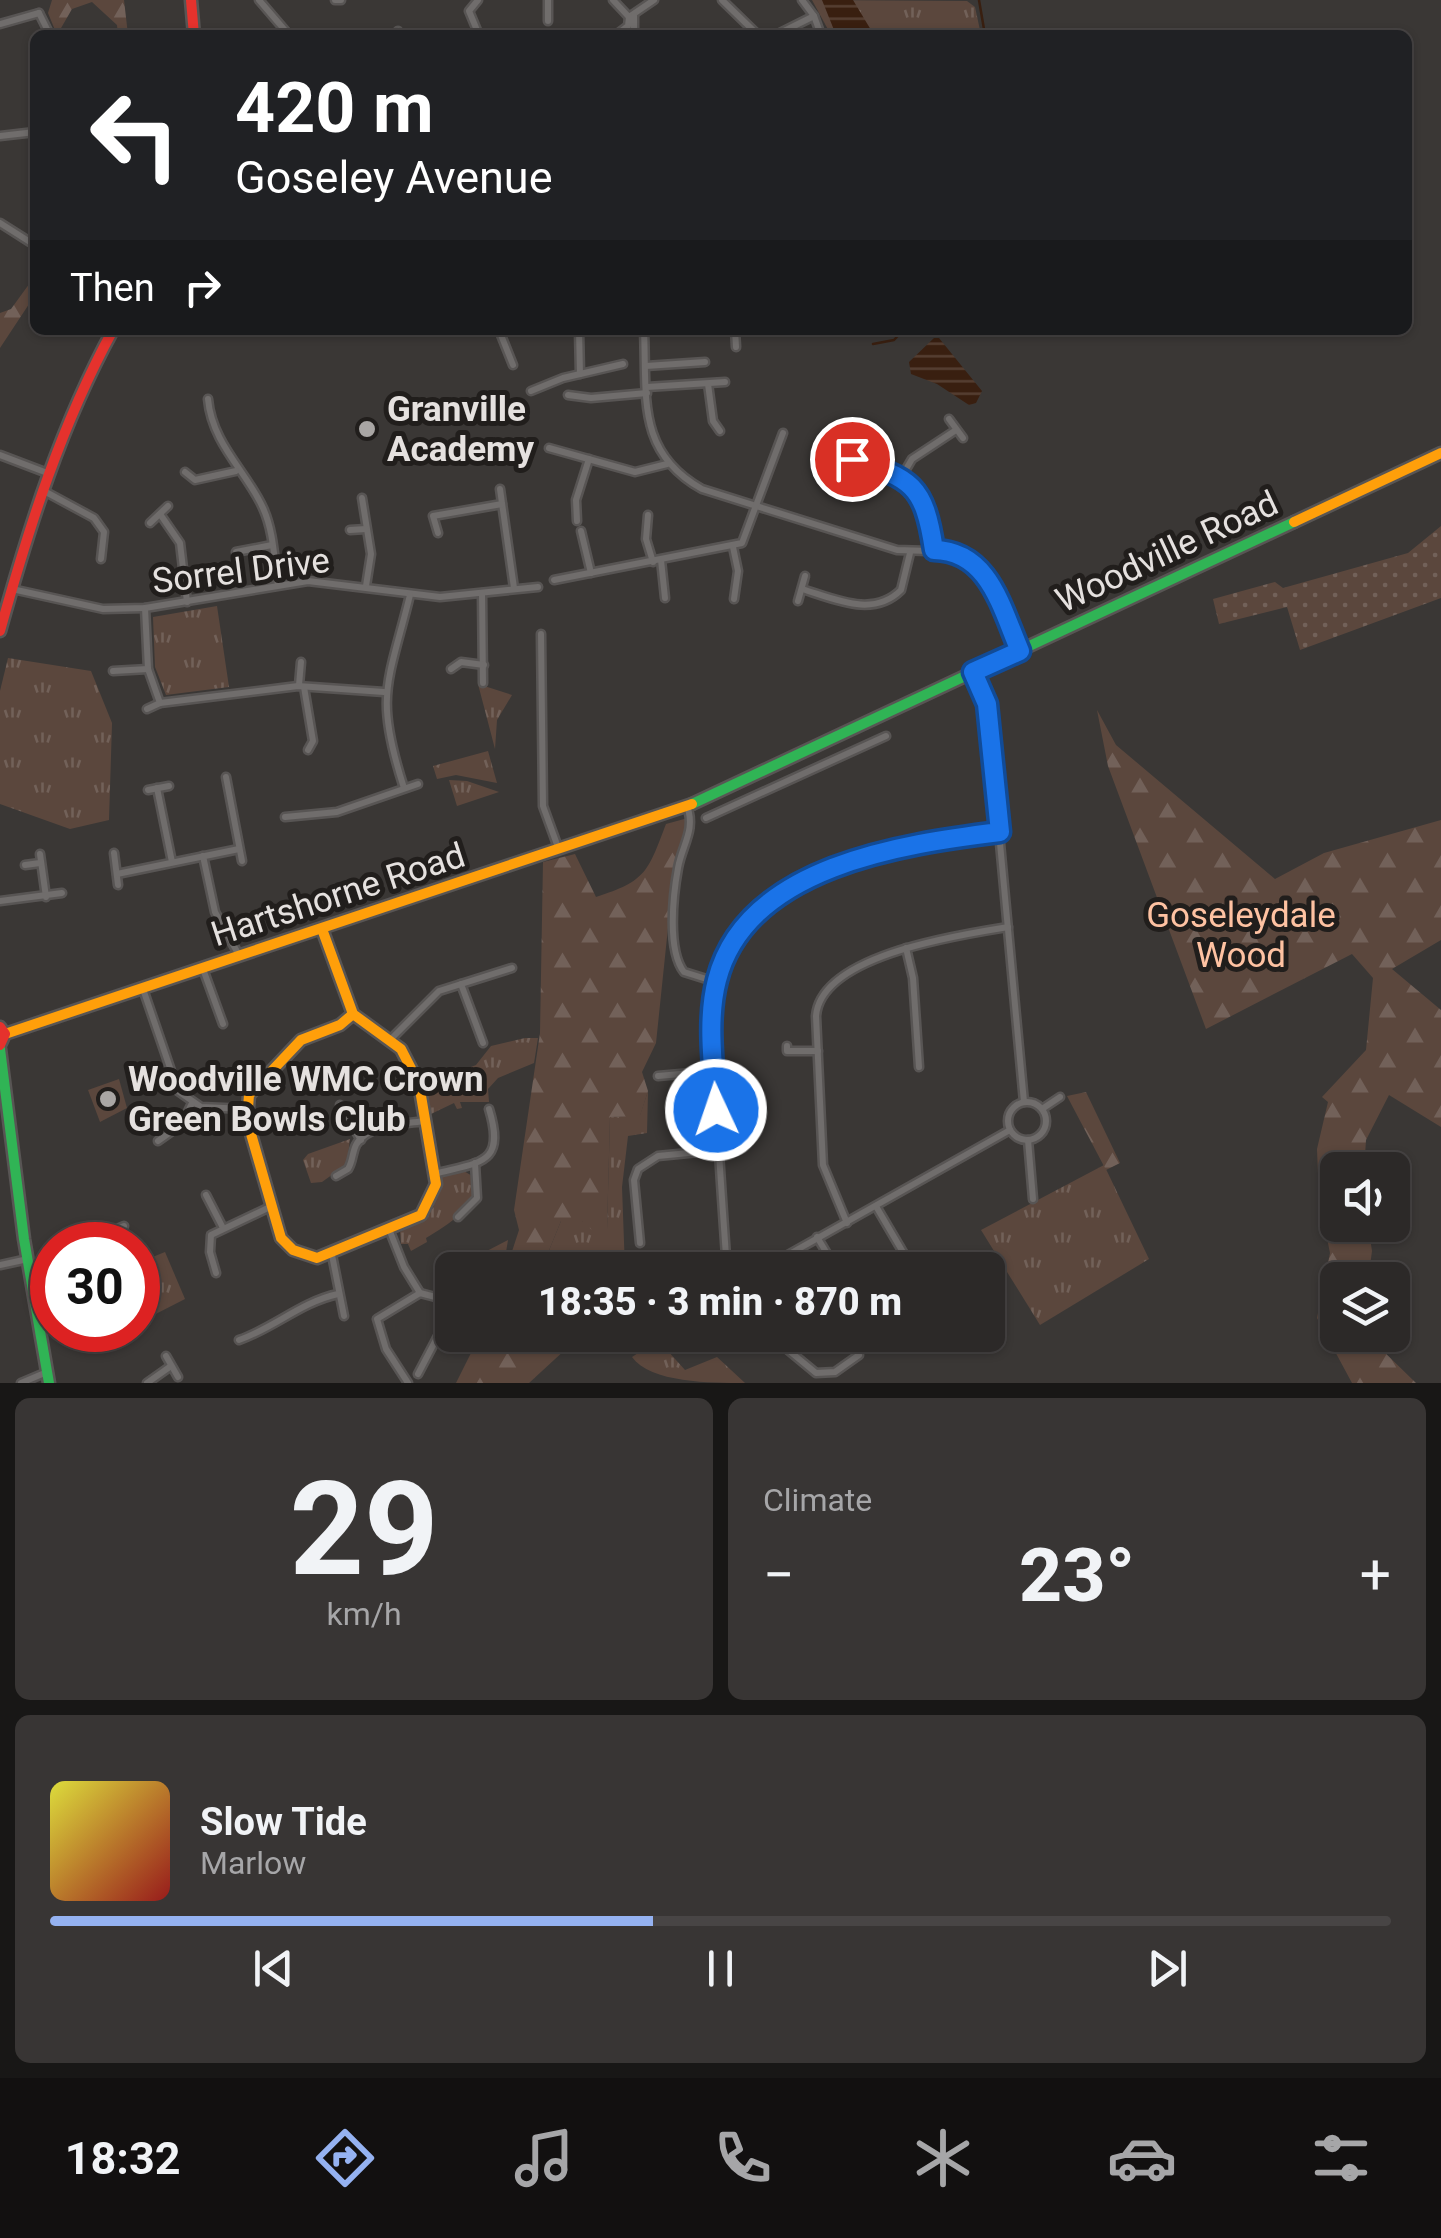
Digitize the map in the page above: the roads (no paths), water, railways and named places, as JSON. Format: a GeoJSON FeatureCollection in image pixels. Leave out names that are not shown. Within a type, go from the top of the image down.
{"type":"FeatureCollection","features":[{"type":"Feature","properties":{"kind":"main road"},"geometry":{"type":"LineString","coordinates":[[190,0],[193,30]]}},
{"type":"Feature","properties":{"kind":"main road"},"geometry":{"type":"LineString","coordinates":[[0,631],[44,491],[85,383],[109,335]]}},
{"type":"Feature","properties":{"kind":"main road","name":"Woodville Road"},"geometry":{"type":"LineString","coordinates":[[687,806],[1441,453]]}},
{"type":"Feature","properties":{"kind":"main road","name":"Hartshorne Road"},"geometry":{"type":"LineString","coordinates":[[1,1039],[687,806]]}},
{"type":"Feature","properties":{"kind":"main road"},"geometry":{"type":"LineString","coordinates":[[322,930],[337,982],[354,1014],[391,1038],[419,1084],[434,1193],[421,1215],[317,1258],[293,1250],[281,1238],[246,1109],[257,1083],[292,1048],[354,1014]]}},
{"type":"Feature","properties":{"kind":"main road"},"geometry":{"type":"LineString","coordinates":[[1,1039],[30,1270]]}},
{"type":"Feature","properties":{"kind":"main road"},"geometry":{"type":"LineString","coordinates":[[46,1352],[48,1377]]}},
{"type":"Feature","properties":{"kind":"street"},"geometry":{"type":"LineString","coordinates":[[259,0],[285,30]]}},
{"type":"Feature","properties":{"kind":"street"},"geometry":{"type":"LineString","coordinates":[[477,30],[468,12],[478,0]]}},
{"type":"Feature","properties":{"kind":"street"},"geometry":{"type":"LineString","coordinates":[[548,0],[548,21]]}},
{"type":"Feature","properties":{"kind":"street"},"geometry":{"type":"LineString","coordinates":[[613,0],[632,17],[633,30]]}},
{"type":"Feature","properties":{"kind":"street"},"geometry":{"type":"LineString","coordinates":[[623,30],[654,0]]}},
{"type":"Feature","properties":{"kind":"street"},"geometry":{"type":"LineString","coordinates":[[722,0],[753,30]]}},
{"type":"Feature","properties":{"kind":"street"},"geometry":{"type":"LineString","coordinates":[[802,0],[818,30]]}},
{"type":"Feature","properties":{"kind":"street"},"geometry":{"type":"LineString","coordinates":[[0,24],[41,9],[48,30]]}},
{"type":"Feature","properties":{"kind":"street"},"geometry":{"type":"LineString","coordinates":[[786,30],[814,16]]}},
{"type":"Feature","properties":{"kind":"street"},"geometry":{"type":"LineString","coordinates":[[0,136],[30,134]]}},
{"type":"Feature","properties":{"kind":"street"},"geometry":{"type":"LineString","coordinates":[[0,223],[30,242]]}},
{"type":"Feature","properties":{"kind":"street"},"geometry":{"type":"LineString","coordinates":[[501,335],[513,365]]}},
{"type":"Feature","properties":{"kind":"street"},"geometry":{"type":"LineString","coordinates":[[578,335],[580,374]]}},
{"type":"Feature","properties":{"kind":"street"},"geometry":{"type":"LineString","coordinates":[[644,335],[650,429],[667,464],[702,489],[910,553],[960,552],[979,566],[1020,651]]}},
{"type":"Feature","properties":{"kind":"street"},"geometry":{"type":"LineString","coordinates":[[736,335],[736,347]]}},
{"type":"Feature","properties":{"kind":"street"},"geometry":{"type":"LineString","coordinates":[[646,366],[704,362]]}},
{"type":"Feature","properties":{"kind":"street"},"geometry":{"type":"LineString","coordinates":[[531,391],[623,364]]}},
{"type":"Feature","properties":{"kind":"street"},"geometry":{"type":"LineString","coordinates":[[568,395],[592,398],[725,382]]}},
{"type":"Feature","properties":{"kind":"street"},"geometry":{"type":"LineString","coordinates":[[708,384],[712,421],[720,431]]}},
{"type":"Feature","properties":{"kind":"street"},"geometry":{"type":"LineString","coordinates":[[208,399],[210,418],[236,471],[264,509],[278,585]]}},
{"type":"Feature","properties":{"kind":"street"},"geometry":{"type":"LineString","coordinates":[[950,419],[963,438]]}},
{"type":"Feature","properties":{"kind":"street"},"geometry":{"type":"LineString","coordinates":[[902,476],[912,459],[956,430]]}},
{"type":"Feature","properties":{"kind":"street"},"geometry":{"type":"LineString","coordinates":[[554,580],[733,547],[748,532],[783,433]]}},
{"type":"Feature","properties":{"kind":"street"},"geometry":{"type":"LineString","coordinates":[[549,448],[636,472],[667,464]]}},
{"type":"Feature","properties":{"kind":"street"},"geometry":{"type":"LineString","coordinates":[[848,469],[855,448]]}},
{"type":"Feature","properties":{"kind":"street"},"geometry":{"type":"LineString","coordinates":[[0,456],[50,475]]}},
{"type":"Feature","properties":{"kind":"street"},"geometry":{"type":"LineString","coordinates":[[577,521],[576,500],[590,459]]}},
{"type":"Feature","properties":{"kind":"street"},"geometry":{"type":"LineString","coordinates":[[852,459],[902,476],[920,498],[934,550]]}},
{"type":"Feature","properties":{"kind":"street"},"geometry":{"type":"LineString","coordinates":[[185,472],[195,480],[236,471]]}},
{"type":"Feature","properties":{"kind":"street"},"geometry":{"type":"LineString","coordinates":[[500,489],[514,588]]}},
{"type":"Feature","properties":{"kind":"street"},"geometry":{"type":"LineString","coordinates":[[44,491],[94,518],[104,532],[101,559]]}},
{"type":"Feature","properties":{"kind":"street"},"geometry":{"type":"LineString","coordinates":[[362,498],[371,554],[366,586]]}},
{"type":"Feature","properties":{"kind":"street"},"geometry":{"type":"LineString","coordinates":[[438,533],[434,516],[502,504]]}},
{"type":"Feature","properties":{"kind":"street"},"geometry":{"type":"LineString","coordinates":[[150,524],[168,506]]}},
{"type":"Feature","properties":{"kind":"street"},"geometry":{"type":"LineString","coordinates":[[160,514],[180,543],[186,602]]}},
{"type":"Feature","properties":{"kind":"street"},"geometry":{"type":"LineString","coordinates":[[648,515],[646,538],[665,598]]}},
{"type":"Feature","properties":{"kind":"street"},"geometry":{"type":"LineString","coordinates":[[350,530],[366,529]]}},
{"type":"Feature","properties":{"kind":"street"},"geometry":{"type":"LineString","coordinates":[[581,531],[591,573]]}},
{"type":"Feature","properties":{"kind":"street"},"geometry":{"type":"LineString","coordinates":[[236,552],[272,545]]}},
{"type":"Feature","properties":{"kind":"street"},"geometry":{"type":"LineString","coordinates":[[733,547],[738,571],[734,599]]}},
{"type":"Feature","properties":{"kind":"street"},"geometry":{"type":"LineString","coordinates":[[802,589],[866,606],[880,604],[901,590],[910,553]]}},
{"type":"Feature","properties":{"kind":"street"},"geometry":{"type":"LineString","coordinates":[[798,601],[805,576]]}},
{"type":"Feature","properties":{"kind":"street","name":"Sorrel Drive"},"geometry":{"type":"LineString","coordinates":[[11,589],[103,609],[145,608],[278,585],[336,582],[410,596],[538,586]]}},
{"type":"Feature","properties":{"kind":"street"},"geometry":{"type":"LineString","coordinates":[[482,593],[483,683]]}},
{"type":"Feature","properties":{"kind":"street"},"geometry":{"type":"LineString","coordinates":[[404,788],[391,747],[384,692],[410,596]]}},
{"type":"Feature","properties":{"kind":"street"},"geometry":{"type":"LineString","coordinates":[[145,608],[148,669],[160,702]]}},
{"type":"Feature","properties":{"kind":"street"},"geometry":{"type":"LineString","coordinates":[[541,634],[544,806],[559,850]]}},
{"type":"Feature","properties":{"kind":"street"},"geometry":{"type":"LineString","coordinates":[[301,662],[301,686],[312,741],[308,750]]}},
{"type":"Feature","properties":{"kind":"street"},"geometry":{"type":"LineString","coordinates":[[451,668],[461,662],[484,665]]}},
{"type":"Feature","properties":{"kind":"street"},"geometry":{"type":"LineString","coordinates":[[113,671],[148,669]]}},
{"type":"Feature","properties":{"kind":"street"},"geometry":{"type":"LineString","coordinates":[[973,672],[987,704],[1024,1102]]}},
{"type":"Feature","properties":{"kind":"street"},"geometry":{"type":"LineString","coordinates":[[147,708],[160,702],[301,686],[384,692]]}},
{"type":"Feature","properties":{"kind":"street"},"geometry":{"type":"LineString","coordinates":[[862,726],[871,743]]}},
{"type":"Feature","properties":{"kind":"street"},"geometry":{"type":"LineString","coordinates":[[708,798],[709,816],[886,736]]}},
{"type":"Feature","properties":{"kind":"street"},"geometry":{"type":"LineString","coordinates":[[226,777],[242,862]]}},
{"type":"Feature","properties":{"kind":"street"},"geometry":{"type":"LineString","coordinates":[[286,817],[300,823],[418,784]]}},
{"type":"Feature","properties":{"kind":"street"},"geometry":{"type":"LineString","coordinates":[[148,790],[169,786]]}},
{"type":"Feature","properties":{"kind":"street"},"geometry":{"type":"LineString","coordinates":[[158,788],[172,862]]}},
{"type":"Feature","properties":{"kind":"street"},"geometry":{"type":"LineString","coordinates":[[687,806],[692,826],[677,870],[675,954],[684,972],[716,982]]}},
{"type":"Feature","properties":{"kind":"street"},"geometry":{"type":"LineString","coordinates":[[726,1252],[714,1071],[716,982],[732,948],[756,915],[809,880],[890,851],[1000,832]]}},
{"type":"Feature","properties":{"kind":"street"},"geometry":{"type":"LineString","coordinates":[[117,874],[240,849]]}},
{"type":"Feature","properties":{"kind":"street"},"geometry":{"type":"LineString","coordinates":[[114,853],[118,884]]}},
{"type":"Feature","properties":{"kind":"street"},"geometry":{"type":"LineString","coordinates":[[203,856],[215,912],[240,957]]}},
{"type":"Feature","properties":{"kind":"street"},"geometry":{"type":"LineString","coordinates":[[26,865],[40,859],[46,896]]}},
{"type":"Feature","properties":{"kind":"street"},"geometry":{"type":"LineString","coordinates":[[0,900],[62,893]]}},
{"type":"Feature","properties":{"kind":"street"},"geometry":{"type":"LineString","coordinates":[[847,1223],[823,1165],[816,1009],[828,987],[906,948],[1008,927]]}},
{"type":"Feature","properties":{"kind":"street"},"geometry":{"type":"LineString","coordinates":[[906,948],[913,978],[919,1068]]}},
{"type":"Feature","properties":{"kind":"street"},"geometry":{"type":"LineString","coordinates":[[391,1038],[431,997],[512,968]]}},
{"type":"Feature","properties":{"kind":"street"},"geometry":{"type":"LineString","coordinates":[[203,969],[223,1024]]}},
{"type":"Feature","properties":{"kind":"street"},"geometry":{"type":"LineString","coordinates":[[500,973],[503,982]]}},
{"type":"Feature","properties":{"kind":"street"},"geometry":{"type":"LineString","coordinates":[[461,984],[484,1042]]}},
{"type":"Feature","properties":{"kind":"street"},"geometry":{"type":"LineString","coordinates":[[143,989],[171,1078],[192,1103],[246,1109]]}},
{"type":"Feature","properties":{"kind":"street"},"geometry":{"type":"LineString","coordinates":[[787,1046],[787,1052],[818,1051]]}},
{"type":"Feature","properties":{"kind":"street"},"geometry":{"type":"LineString","coordinates":[[658,1076],[714,1071]]}},
{"type":"Feature","properties":{"kind":"street"},"geometry":{"type":"LineString","coordinates":[[1042,1109],[1060,1098]]}},
{"type":"Feature","properties":{"kind":"street"},"geometry":{"type":"LineString","coordinates":[[1024,1102],[1042,1109]]}},
{"type":"Feature","properties":{"kind":"street"},"geometry":{"type":"LineString","coordinates":[[1010,1130],[1008,1116],[1024,1102]]}},
{"type":"Feature","properties":{"kind":"street"},"geometry":{"type":"LineString","coordinates":[[158,1141],[175,1130],[192,1103]]}},
{"type":"Feature","properties":{"kind":"street"},"geometry":{"type":"LineString","coordinates":[[336,1176],[356,1164],[360,1140],[340,1105]]}},
{"type":"Feature","properties":{"kind":"street"},"geometry":{"type":"LineString","coordinates":[[1028,1140],[1046,1124],[1042,1109]]}},
{"type":"Feature","properties":{"kind":"street"},"geometry":{"type":"LineString","coordinates":[[434,1174],[485,1160],[495,1147],[488,1110]]}},
{"type":"Feature","properties":{"kind":"street"},"geometry":{"type":"LineString","coordinates":[[360,1140],[390,1126],[425,1121]]}},
{"type":"Feature","properties":{"kind":"street"},"geometry":{"type":"LineString","coordinates":[[169,1122],[175,1130]]}},
{"type":"Feature","properties":{"kind":"street"},"geometry":{"type":"LineString","coordinates":[[1010,1130],[1028,1140]]}},
{"type":"Feature","properties":{"kind":"street"},"geometry":{"type":"LineString","coordinates":[[793,1252],[1010,1130]]}},
{"type":"Feature","properties":{"kind":"street"},"geometry":{"type":"LineString","coordinates":[[1028,1140],[1033,1199]]}},
{"type":"Feature","properties":{"kind":"street"},"geometry":{"type":"LineString","coordinates":[[640,1243],[634,1180],[638,1169],[658,1156],[719,1150]]}},
{"type":"Feature","properties":{"kind":"street"},"geometry":{"type":"LineString","coordinates":[[458,1217],[471,1207],[479,1192],[475,1163]]}},
{"type":"Feature","properties":{"kind":"street"},"geometry":{"type":"LineString","coordinates":[[206,1195],[223,1228]]}},
{"type":"Feature","properties":{"kind":"street"},"geometry":{"type":"LineString","coordinates":[[216,1273],[210,1252],[211,1235],[270,1207]]}},
{"type":"Feature","properties":{"kind":"street"},"geometry":{"type":"LineString","coordinates":[[471,1207],[478,1213]]}},
{"type":"Feature","properties":{"kind":"street"},"geometry":{"type":"LineString","coordinates":[[876,1208],[903,1252]]}},
{"type":"Feature","properties":{"kind":"street"},"geometry":{"type":"LineString","coordinates":[[389,1229],[404,1268],[420,1293],[435,1298]]}},
{"type":"Feature","properties":{"kind":"street"},"geometry":{"type":"LineString","coordinates":[[818,1238],[826,1252]]}},
{"type":"Feature","properties":{"kind":"street"},"geometry":{"type":"LineString","coordinates":[[332,1255],[344,1316]]}},
{"type":"Feature","properties":{"kind":"street"},"geometry":{"type":"LineString","coordinates":[[0,1265],[28,1259]]}},
{"type":"Feature","properties":{"kind":"street"},"geometry":{"type":"LineString","coordinates":[[408,1383],[386,1349],[378,1319],[420,1293]]}},
{"type":"Feature","properties":{"kind":"street"},"geometry":{"type":"LineString","coordinates":[[239,1340],[263,1332],[318,1298],[338,1294]]}},
{"type":"Feature","properties":{"kind":"street"},"geometry":{"type":"LineString","coordinates":[[417,1380],[435,1346]]}},
{"type":"Feature","properties":{"kind":"street"},"geometry":{"type":"LineString","coordinates":[[790,1352],[816,1374],[835,1372],[859,1355]]}},
{"type":"Feature","properties":{"kind":"street"},"geometry":{"type":"LineString","coordinates":[[166,1356],[178,1377]]}},
{"type":"Feature","properties":{"kind":"street"},"geometry":{"type":"LineString","coordinates":[[146,1383],[171,1366]]}},
{"type":"Feature","properties":{"kind":"street"},"geometry":{"type":"LineString","coordinates":[[813,1383],[816,1374]]}},
{"type":"Feature","properties":{"kind":"street"},"geometry":{"type":"LineString","coordinates":[[22,1383],[48,1377]]}},
{"type":"Feature","properties":{"kind":"waterway"},"geometry":{"type":"LineString","coordinates":[[979,0],[984,30]]}},
{"type":"Feature","properties":{"kind":"waterway"},"geometry":{"type":"LineString","coordinates":[[873,344],[894,340],[898,335]]}},
{"type":"Feature","properties":{"kind":"place","name":"Granville Academy"},"geometry":{"type":"Point","coordinates":[367,429]}},
{"type":"Feature","properties":{"kind":"place","name":"Woodville WMC Crown Green Bowls Club"},"geometry":{"type":"Point","coordinates":[108,1099]}},
{"type":"Feature","properties":{"kind":"park label","name":"Goseleydale Wood"},"geometry":{"type":"Point","coordinates":[1241,935]}}]}
